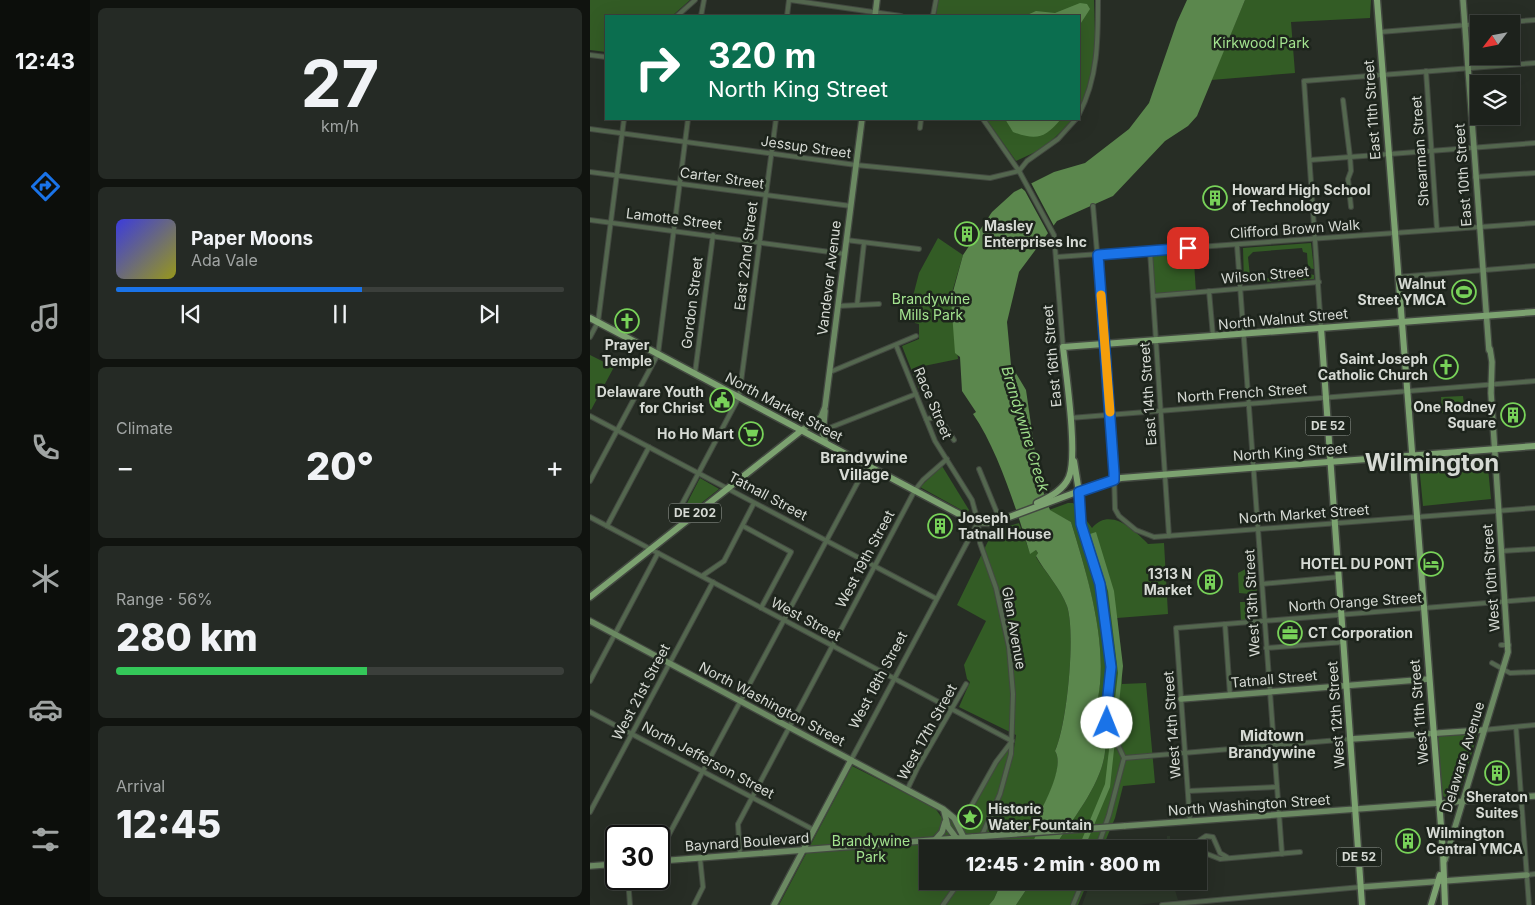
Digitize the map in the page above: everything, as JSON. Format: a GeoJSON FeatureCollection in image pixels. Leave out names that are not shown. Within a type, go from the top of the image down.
{"type":"FeatureCollection","features":[{"type":"Feature","properties":{"kind":"main road","name":"East 11th Street"},"geometry":{"type":"LineString","coordinates":[[1377,0],[1400,322],[1417,517]]}},
{"type":"Feature","properties":{"kind":"main road","name":"North Walnut Street"},"geometry":{"type":"LineString","coordinates":[[1064,347],[1535,312]]}},
{"type":"Feature","properties":{"kind":"main road","name":"North Market Street"},"geometry":{"type":"LineString","coordinates":[[590,318],[978,522]]}},
{"type":"Feature","properties":{"kind":"main road","name":"DE 52"},"geometry":{"type":"LineString","coordinates":[[1321,328],[1335,524]]}},
{"type":"Feature","properties":{"kind":"main road","name":"East 16th Street"},"geometry":{"type":"LineString","coordinates":[[1053,498],[1069,477],[1070,418],[1064,347]]}},
{"type":"Feature","properties":{"kind":"main road","name":"DE 202"},"geometry":{"type":"LineString","coordinates":[[590,597],[802,430]]}},
{"type":"Feature","properties":{"kind":"main road"},"geometry":{"type":"LineString","coordinates":[[978,522],[987,524],[1010,517],[1053,498],[1079,492],[1071,446]]}},
{"type":"Feature","properties":{"kind":"main road","name":"North King Street"},"geometry":{"type":"LineString","coordinates":[[1079,492],[1114,480],[1165,474],[1535,446]]}},
{"type":"Feature","properties":{"kind":"main road","name":"West 11th Street"},"geometry":{"type":"LineString","coordinates":[[1417,517],[1439,803],[1441,881],[1445,905]]}},
{"type":"Feature","properties":{"kind":"main road","name":"West 12th Street"},"geometry":{"type":"LineString","coordinates":[[1335,524],[1362,905]]}},
{"type":"Feature","properties":{"kind":"main road"},"geometry":{"type":"LineString","coordinates":[[1431,905],[1441,881]]}},
{"type":"Feature","properties":{"kind":"street"},"geometry":{"type":"LineString","coordinates":[[678,15],[695,0]]}},
{"type":"Feature","properties":{"kind":"street"},"geometry":{"type":"LineString","coordinates":[[702,15],[704,0]]}},
{"type":"Feature","properties":{"kind":"street"},"geometry":{"type":"LineString","coordinates":[[787,15],[789,0],[875,15],[877,0]]}},
{"type":"Feature","properties":{"kind":"street"},"geometry":{"type":"LineString","coordinates":[[933,15],[936,0]]}},
{"type":"Feature","properties":{"kind":"street"},"geometry":{"type":"LineString","coordinates":[[1080,112],[1086,101],[1096,68],[1098,0]]}},
{"type":"Feature","properties":{"kind":"street","name":"East 10th Street"},"geometry":{"type":"LineString","coordinates":[[1463,0],[1482,270],[1488,316],[1489,375],[1499,510]]}},
{"type":"Feature","properties":{"kind":"street"},"geometry":{"type":"LineString","coordinates":[[1520,21],[1535,20]]}},
{"type":"Feature","properties":{"kind":"street"},"geometry":{"type":"LineString","coordinates":[[1380,32],[1470,25]]}},
{"type":"Feature","properties":{"kind":"street"},"geometry":{"type":"LineString","coordinates":[[590,55],[605,57]]}},
{"type":"Feature","properties":{"kind":"street"},"geometry":{"type":"LineString","coordinates":[[1321,328],[1304,81],[1535,63]]}},
{"type":"Feature","properties":{"kind":"street","name":"Shearman Street"},"geometry":{"type":"LineString","coordinates":[[1426,71],[1437,230]]}},
{"type":"Feature","properties":{"kind":"street"},"geometry":{"type":"LineString","coordinates":[[1343,100],[1350,157],[1348,179],[1351,208]]}},
{"type":"Feature","properties":{"kind":"street"},"geometry":{"type":"LineString","coordinates":[[590,337],[598,322],[624,120]]}},
{"type":"Feature","properties":{"kind":"street"},"geometry":{"type":"LineString","coordinates":[[590,481],[658,354],[688,120]]}},
{"type":"Feature","properties":{"kind":"street","name":"East 22nd Street"},"geometry":{"type":"LineString","coordinates":[[739,397],[776,120]]}},
{"type":"Feature","properties":{"kind":"street","name":"Vandever Avenue"},"geometry":{"type":"LineString","coordinates":[[826,443],[824,430],[825,407],[862,120]]}},
{"type":"Feature","properties":{"kind":"street"},"geometry":{"type":"LineString","coordinates":[[920,128],[921,120]]}},
{"type":"Feature","properties":{"kind":"street","name":"East 16th Street"},"geometry":{"type":"LineString","coordinates":[[985,120],[1019,171],[1054,235],[1064,347]]}},
{"type":"Feature","properties":{"kind":"street"},"geometry":{"type":"LineString","coordinates":[[1019,171],[1027,161],[1058,139],[1075,120]]}},
{"type":"Feature","properties":{"kind":"street","name":"Jessup Street"},"geometry":{"type":"LineString","coordinates":[[590,128],[622,134],[856,165],[990,178],[1019,171]]}},
{"type":"Feature","properties":{"kind":"street"},"geometry":{"type":"LineString","coordinates":[[1310,160],[1535,143]]}},
{"type":"Feature","properties":{"kind":"street","name":"Carter Street"},"geometry":{"type":"LineString","coordinates":[[590,172],[851,206]]}},
{"type":"Feature","properties":{"kind":"street"},"geometry":{"type":"LineString","coordinates":[[1475,177],[1535,173]]}},
{"type":"Feature","properties":{"kind":"street","name":"North Market Street"},"geometry":{"type":"LineString","coordinates":[[1093,206],[1110,414],[1114,509],[1119,516],[1144,535],[1169,536],[1259,530],[1535,508]]}},
{"type":"Feature","properties":{"kind":"street","name":"Lamotte Street"},"geometry":{"type":"LineString","coordinates":[[590,220],[845,254]]}},
{"type":"Feature","properties":{"kind":"street","name":"Clifford Brown Walk"},"geometry":{"type":"LineString","coordinates":[[1057,257],[1535,222]]}},
{"type":"Feature","properties":{"kind":"street","name":"Gordon Street"},"geometry":{"type":"LineString","coordinates":[[694,374],[713,235]]}},
{"type":"Feature","properties":{"kind":"street"},"geometry":{"type":"LineString","coordinates":[[846,240],[919,249]]}},
{"type":"Feature","properties":{"kind":"street"},"geometry":{"type":"LineString","coordinates":[[857,305],[864,243]]}},
{"type":"Feature","properties":{"kind":"street","name":"West 13th Street"},"geometry":{"type":"LineString","coordinates":[[1237,245],[1282,854]]}},
{"type":"Feature","properties":{"kind":"street","name":"East 14th Street"},"geometry":{"type":"LineString","coordinates":[[1150,251],[1169,536]]}},
{"type":"Feature","properties":{"kind":"street"},"geometry":{"type":"LineString","coordinates":[[1397,277],[1535,266]]}},
{"type":"Feature","properties":{"kind":"street","name":"Wilson Street"},"geometry":{"type":"LineString","coordinates":[[1153,296],[1319,282]]}},
{"type":"Feature","properties":{"kind":"street"},"geometry":{"type":"LineString","coordinates":[[1209,291],[1213,337]]}},
{"type":"Feature","properties":{"kind":"street"},"geometry":{"type":"LineString","coordinates":[[838,306],[879,304]]}},
{"type":"Feature","properties":{"kind":"street"},"geometry":{"type":"LineString","coordinates":[[830,372],[916,336]]}},
{"type":"Feature","properties":{"kind":"street","name":"Race Street"},"geometry":{"type":"LineString","coordinates":[[896,345],[935,441],[966,487],[978,522]]}},
{"type":"Feature","properties":{"kind":"street","name":"North French Street"},"geometry":{"type":"LineString","coordinates":[[1070,418],[1161,409],[1535,381]]}},
{"type":"Feature","properties":{"kind":"street"},"geometry":{"type":"LineString","coordinates":[[824,430],[916,394]]}},
{"type":"Feature","properties":{"kind":"street"},"geometry":{"type":"LineString","coordinates":[[685,521],[681,512],[682,506],[739,397]]}},
{"type":"Feature","properties":{"kind":"street"},"geometry":{"type":"LineString","coordinates":[[802,430],[820,418],[825,407]]}},
{"type":"Feature","properties":{"kind":"street","name":"Tatnall Street"},"geometry":{"type":"LineString","coordinates":[[590,416],[935,598]]}},
{"type":"Feature","properties":{"kind":"street"},"geometry":{"type":"LineString","coordinates":[[926,419],[939,417],[954,440]]}},
{"type":"Feature","properties":{"kind":"street"},"geometry":{"type":"LineString","coordinates":[[608,526],[649,447]]}},
{"type":"Feature","properties":{"kind":"street","name":"West 19th Street"},"geometry":{"type":"LineString","coordinates":[[740,855],[738,824],[788,727],[915,490],[923,480],[947,459]]}},
{"type":"Feature","properties":{"kind":"street"},"geometry":{"type":"LineString","coordinates":[[670,833],[868,465]]}},
{"type":"Feature","properties":{"kind":"street"},"geometry":{"type":"LineString","coordinates":[[979,468],[1000,520]]}},
{"type":"Feature","properties":{"kind":"street"},"geometry":{"type":"LineString","coordinates":[[1079,492],[1081,524],[1102,592],[1111,667],[1106,714],[1124,758],[1100,840]]}},
{"type":"Feature","properties":{"kind":"street"},"geometry":{"type":"LineString","coordinates":[[702,576],[724,561],[754,503]]}},
{"type":"Feature","properties":{"kind":"street","name":"West 10th Street"},"geometry":{"type":"LineString","coordinates":[[1499,510],[1508,645]]}},
{"type":"Feature","properties":{"kind":"street","name":"West Street"},"geometry":{"type":"LineString","coordinates":[[590,517],[1012,740]]}},
{"type":"Feature","properties":{"kind":"street","name":"West 18th Street"},"geometry":{"type":"LineString","coordinates":[[774,905],[892,678],[978,522]]}},
{"type":"Feature","properties":{"kind":"street","name":"Glen Avenue"},"geometry":{"type":"LineString","coordinates":[[978,522],[980,543],[996,588],[1009,647],[1014,694],[1012,740],[1000,794],[980,840]]}},
{"type":"Feature","properties":{"kind":"street"},"geometry":{"type":"LineString","coordinates":[[743,526],[791,552],[761,608]]}},
{"type":"Feature","properties":{"kind":"street"},"geometry":{"type":"LineString","coordinates":[[1502,551],[1535,549]]}},
{"type":"Feature","properties":{"kind":"street"},"geometry":{"type":"LineString","coordinates":[[590,681],[658,553]]}},
{"type":"Feature","properties":{"kind":"street"},"geometry":{"type":"LineString","coordinates":[[1262,584],[1338,577]]}},
{"type":"Feature","properties":{"kind":"street","name":"West 21st Street"},"geometry":{"type":"LineString","coordinates":[[590,812],[592,803],[632,734],[713,582]]}},
{"type":"Feature","properties":{"kind":"street","name":"North Orange Street"},"geometry":{"type":"LineString","coordinates":[[1176,628],[1535,599]]}},
{"type":"Feature","properties":{"kind":"street","name":"North Washington Street"},"geometry":{"type":"LineString","coordinates":[[590,621],[943,809],[954,818],[961,838],[1535,796]]}},
{"type":"Feature","properties":{"kind":"street"},"geometry":{"type":"LineString","coordinates":[[1225,624],[1230,695]]}},
{"type":"Feature","properties":{"kind":"street","name":"West 14th Street"},"geometry":{"type":"LineString","coordinates":[[1176,628],[1190,822]]}},
{"type":"Feature","properties":{"kind":"street"},"geometry":{"type":"LineString","coordinates":[[1266,648],[1344,642]]}},
{"type":"Feature","properties":{"kind":"street"},"geometry":{"type":"LineString","coordinates":[[1501,645],[1508,645]]}},
{"type":"Feature","properties":{"kind":"street","name":"Delaware Avenue"},"geometry":{"type":"LineString","coordinates":[[1442,869],[1460,802],[1503,669],[1508,645]]}},
{"type":"Feature","properties":{"kind":"street"},"geometry":{"type":"LineString","coordinates":[[1492,663],[1510,673],[1535,672]]}},
{"type":"Feature","properties":{"kind":"street","name":"Tatnall Street"},"geometry":{"type":"LineString","coordinates":[[1181,699],[1429,679]]}},
{"type":"Feature","properties":{"kind":"street","name":"West 17th Street"},"geometry":{"type":"LineString","coordinates":[[907,790],[966,684]]}},
{"type":"Feature","properties":{"kind":"street","name":"North Jefferson Street"},"geometry":{"type":"LineString","coordinates":[[590,712],[814,830]]}},
{"type":"Feature","properties":{"kind":"street"},"geometry":{"type":"LineString","coordinates":[[1124,758],[1535,726]]}},
{"type":"Feature","properties":{"kind":"street"},"geometry":{"type":"LineString","coordinates":[[1516,727],[1529,905]]}},
{"type":"Feature","properties":{"kind":"street"},"geometry":{"type":"LineString","coordinates":[[959,829],[996,762],[1012,740]]}},
{"type":"Feature","properties":{"kind":"street"},"geometry":{"type":"LineString","coordinates":[[1188,791],[1277,787]]}},
{"type":"Feature","properties":{"kind":"street"},"geometry":{"type":"LineString","coordinates":[[943,809],[948,827],[961,838]]}},
{"type":"Feature","properties":{"kind":"street"},"geometry":{"type":"LineString","coordinates":[[935,840],[944,828],[946,815]]}},
{"type":"Feature","properties":{"kind":"street"},"geometry":{"type":"LineString","coordinates":[[1227,857],[1220,853],[1213,837],[1206,836],[1200,840],[1199,848],[1205,854],[1217,859],[1300,852]]}},
{"type":"Feature","properties":{"kind":"street","name":"Baynard Boulevard"},"geometry":{"type":"LineString","coordinates":[[943,840],[961,838]]}},
{"type":"Feature","properties":{"kind":"street","name":"Baynard Boulevard"},"geometry":{"type":"LineString","coordinates":[[670,860],[919,842]]}},
{"type":"Feature","properties":{"kind":"street"},"geometry":{"type":"LineString","coordinates":[[694,905],[702,887],[700,858]]}},
{"type":"Feature","properties":{"kind":"street"},"geometry":{"type":"LineString","coordinates":[[590,866],[605,865]]}},
{"type":"Feature","properties":{"kind":"street"},"geometry":{"type":"LineString","coordinates":[[1162,905],[1535,874]]}},
{"type":"Feature","properties":{"kind":"street"},"geometry":{"type":"LineString","coordinates":[[629,890],[630,905]]}},
{"type":"Feature","properties":{"kind":"street"},"geometry":{"type":"LineString","coordinates":[[943,905],[954,890]]}},
{"type":"Feature","properties":{"kind":"street"},"geometry":{"type":"LineString","coordinates":[[1073,905],[1079,890]]}},
{"type":"Feature","properties":{"kind":"shaded area"},"geometry":{"type":"Polygon","coordinates":[[[1167,836],[1170,836],[1170,840],[1135,840],[1167,839],[1167,836]]]}},
{"type":"Feature","properties":{"kind":"shaded area"},"geometry":{"type":"Polygon","coordinates":[[[1088,890],[1175,890],[1178,900],[1138,905],[1082,905],[1088,890]]]}},
{"type":"Feature","properties":{"kind":"green space"},"geometry":{"type":"Polygon","coordinates":[[[590,0],[690,0],[673,15],[605,15],[605,52],[590,50],[590,0]]]}},
{"type":"Feature","properties":{"kind":"green space"},"geometry":{"type":"Polygon","coordinates":[[[938,0],[1094,0],[1096,67],[1080,109],[1080,15],[936,15],[938,0]]]}},
{"type":"Feature","properties":{"kind":"green space","name":"Kirkwood Park"},"geometry":{"type":"Polygon","coordinates":[[[1245,0],[1371,0],[1370,18],[1291,22],[1295,73],[1211,80],[1245,0]]]}},
{"type":"Feature","properties":{"kind":"green space"},"geometry":{"type":"Polygon","coordinates":[[[987,120],[1073,120],[1044,148],[1016,161],[987,120]]]}},
{"type":"Feature","properties":{"kind":"green space","name":"Brandywine Mills Park"},"geometry":{"type":"Polygon","coordinates":[[[938,238],[963,255],[951,296],[958,359],[919,367],[923,388],[919,389],[902,346],[919,339],[919,324],[915,323],[908,306],[912,300],[919,273],[938,238]]]}},
{"type":"Feature","properties":{"kind":"green space"},"geometry":{"type":"Polygon","coordinates":[[[1311,243],[1314,269],[1308,268],[1307,253],[1303,252],[1302,248],[1253,252],[1248,257],[1250,276],[1256,279],[1305,275],[1305,273],[1314,275],[1314,279],[1244,283],[1243,248],[1311,243]]]}},
{"type":"Feature","properties":{"kind":"green space"},"geometry":{"type":"Polygon","coordinates":[[[1193,248],[1196,292],[1153,296],[1150,251],[1193,248]]]}},
{"type":"Feature","properties":{"kind":"green space"},"geometry":{"type":"Polygon","coordinates":[[[590,355],[614,367],[591,410],[590,409],[590,355]]]}},
{"type":"Feature","properties":{"kind":"green space"},"geometry":{"type":"Polygon","coordinates":[[[1463,396],[1465,413],[1459,413],[1452,406],[1448,406],[1448,409],[1442,413],[1441,397],[1463,396]]]}},
{"type":"Feature","properties":{"kind":"green space"},"geometry":{"type":"Polygon","coordinates":[[[1487,457],[1491,499],[1423,506],[1419,464],[1487,457]]]}},
{"type":"Feature","properties":{"kind":"green space"},"geometry":{"type":"Polygon","coordinates":[[[942,466],[969,510],[967,513],[920,487],[942,466]]]}},
{"type":"Feature","properties":{"kind":"green space"},"geometry":{"type":"Polygon","coordinates":[[[700,478],[719,489],[685,516],[683,511],[700,478]]]}},
{"type":"Feature","properties":{"kind":"green space"},"geometry":{"type":"Polygon","coordinates":[[[1073,503],[1092,528],[1099,522],[1114,520],[1121,522],[1148,544],[1164,543],[1168,614],[1117,618],[1122,684],[1146,683],[1155,783],[1123,786],[1115,818],[1106,840],[1059,840],[1081,808],[1098,777],[1105,746],[1103,731],[1094,718],[1100,684],[1101,664],[1100,644],[1093,602],[1071,522],[1049,510],[1073,503]]]}},
{"type":"Feature","properties":{"kind":"green space","name":"Brandywine Park"},"geometry":{"type":"Polygon","coordinates":[[[1019,523],[1030,553],[1036,550],[1038,553],[1036,557],[1057,587],[1067,606],[1070,619],[1069,679],[1063,721],[1055,751],[1058,764],[1057,772],[1041,810],[1042,819],[1035,840],[919,840],[919,890],[998,890],[989,905],[779,905],[852,766],[935,808],[942,818],[968,819],[990,776],[1008,749],[1014,748],[1016,735],[959,707],[970,682],[967,679],[964,665],[986,621],[957,605],[993,531],[1019,523]]]}},
{"type":"Feature","properties":{"kind":"green space"},"geometry":{"type":"Polygon","coordinates":[[[1255,564],[1259,618],[1241,621],[1240,602],[1250,602],[1250,594],[1239,593],[1238,573],[1255,564]]]}},
{"type":"Feature","properties":{"kind":"green space"},"geometry":{"type":"Polygon","coordinates":[[[1472,734],[1477,736],[1459,795],[1444,797],[1441,793],[1437,739],[1440,736],[1472,734]]]}},
{"type":"Feature","properties":{"kind":"green space"},"geometry":{"type":"Polygon","coordinates":[[[1026,890],[1084,890],[1078,905],[1016,905],[1026,890]]]}},
{"type":"Feature","properties":{"kind":"water","name":"Brandywine Creek"},"geometry":{"type":"Polygon","coordinates":[[[1187,0],[1245,0],[1197,116],[1188,126],[1165,141],[1113,196],[1057,221],[1019,272],[1007,322],[1011,365],[1026,390],[1039,480],[1050,510],[1071,522],[1093,602],[1100,644],[1100,688],[1094,718],[1103,731],[1105,746],[1098,777],[1081,808],[1059,840],[1034,840],[1041,823],[1038,818],[1043,815],[1041,810],[1051,789],[1058,764],[1055,751],[1063,721],[1069,679],[1070,619],[1067,606],[1057,587],[1036,556],[1038,553],[1036,550],[1030,554],[999,463],[973,414],[976,412],[962,391],[960,357],[955,353],[951,299],[963,255],[992,212],[1014,192],[1054,172],[1085,163],[1129,129],[1149,103],[1177,22],[1187,0]]]}},
{"type":"Feature","properties":{"kind":"water"},"geometry":{"type":"Polygon","coordinates":[[[1080,3],[1087,4],[1090,9],[1080,24],[1080,15],[1027,15],[1036,11],[1055,13],[1080,3]]]}},
{"type":"Feature","properties":{"kind":"water"},"geometry":{"type":"Polygon","coordinates":[[[1006,120],[1060,120],[1045,134],[1040,136],[1021,135],[1013,132],[1006,120]]]}},
{"type":"Feature","properties":{"kind":"water"},"geometry":{"type":"Polygon","coordinates":[[[1096,532],[1114,591],[1123,666],[1110,787],[1088,840],[1082,840],[1105,784],[1118,673],[1108,591],[1090,534],[1096,532]]]}},
{"type":"Feature","properties":{"kind":"water"},"geometry":{"type":"Polygon","coordinates":[[[998,890],[1026,890],[1016,905],[989,905],[998,890]]]}},
{"type":"Feature","properties":{"kind":"pier"},"geometry":{"type":"Polygon","coordinates":[[[1030,181],[1055,228],[1049,235],[1025,191],[1019,186],[1030,181]]]}},
{"type":"Feature","properties":{"kind":"slow traffic"},"geometry":{"type":"LineString","coordinates":[[1101,295],[1110,412]]}},
{"type":"Feature","properties":{"kind":"place","name":"Howard High School of Technology"},"geometry":{"type":"Point","coordinates":[1215,198]}},
{"type":"Feature","properties":{"kind":"place","name":"Masley Enterprises Inc"},"geometry":{"type":"Point","coordinates":[967,234]}},
{"type":"Feature","properties":{"kind":"place","name":"Walnut Street YMCA"},"geometry":{"type":"Point","coordinates":[1464,292]}},
{"type":"Feature","properties":{"kind":"place","name":"Prayer Temple"},"geometry":{"type":"Point","coordinates":[627,321]}},
{"type":"Feature","properties":{"kind":"place","name":"Saint Joseph Catholic Church"},"geometry":{"type":"Point","coordinates":[1446,367]}},
{"type":"Feature","properties":{"kind":"place","name":"Delaware Youth for Christ"},"geometry":{"type":"Point","coordinates":[722,400]}},
{"type":"Feature","properties":{"kind":"place","name":"One Rodney Square"},"geometry":{"type":"Point","coordinates":[1513,415]}},
{"type":"Feature","properties":{"kind":"place","name":"Ho Ho Mart"},"geometry":{"type":"Point","coordinates":[751,434]}},
{"type":"Feature","properties":{"kind":"place","name":"Joseph Tatnall House"},"geometry":{"type":"Point","coordinates":[940,526]}},
{"type":"Feature","properties":{"kind":"place","name":"HOTEL DU PONT"},"geometry":{"type":"Point","coordinates":[1431,564]}},
{"type":"Feature","properties":{"kind":"place","name":"1313 N Market"},"geometry":{"type":"Point","coordinates":[1210,582]}},
{"type":"Feature","properties":{"kind":"place","name":"CT Corporation"},"geometry":{"type":"Point","coordinates":[1290,633]}},
{"type":"Feature","properties":{"kind":"place","name":"Sheraton Suites"},"geometry":{"type":"Point","coordinates":[1497,773]}},
{"type":"Feature","properties":{"kind":"place","name":"Historic Water Fountain"},"geometry":{"type":"Point","coordinates":[970,817]}},
{"type":"Feature","properties":{"kind":"place","name":"Wilmington Central YMCA"},"geometry":{"type":"Point","coordinates":[1408,841]}},
{"type":"Feature","properties":{"kind":"district","name":"Wilmington"},"geometry":{"type":"Point","coordinates":[1432,463]}},
{"type":"Feature","properties":{"kind":"district","name":"Brandywine Village"},"geometry":{"type":"Point","coordinates":[864,466]}},
{"type":"Feature","properties":{"kind":"district","name":"Midtown Brandywine"},"geometry":{"type":"Point","coordinates":[1272,744]}},
{"type":"Feature","properties":{"kind":"route"},"geometry":{"type":"LineString","coordinates":[[1107,723],[1106,714],[1111,667],[1102,592],[1081,524],[1079,492],[1114,480],[1098,255],[1188,248]]}}]}
